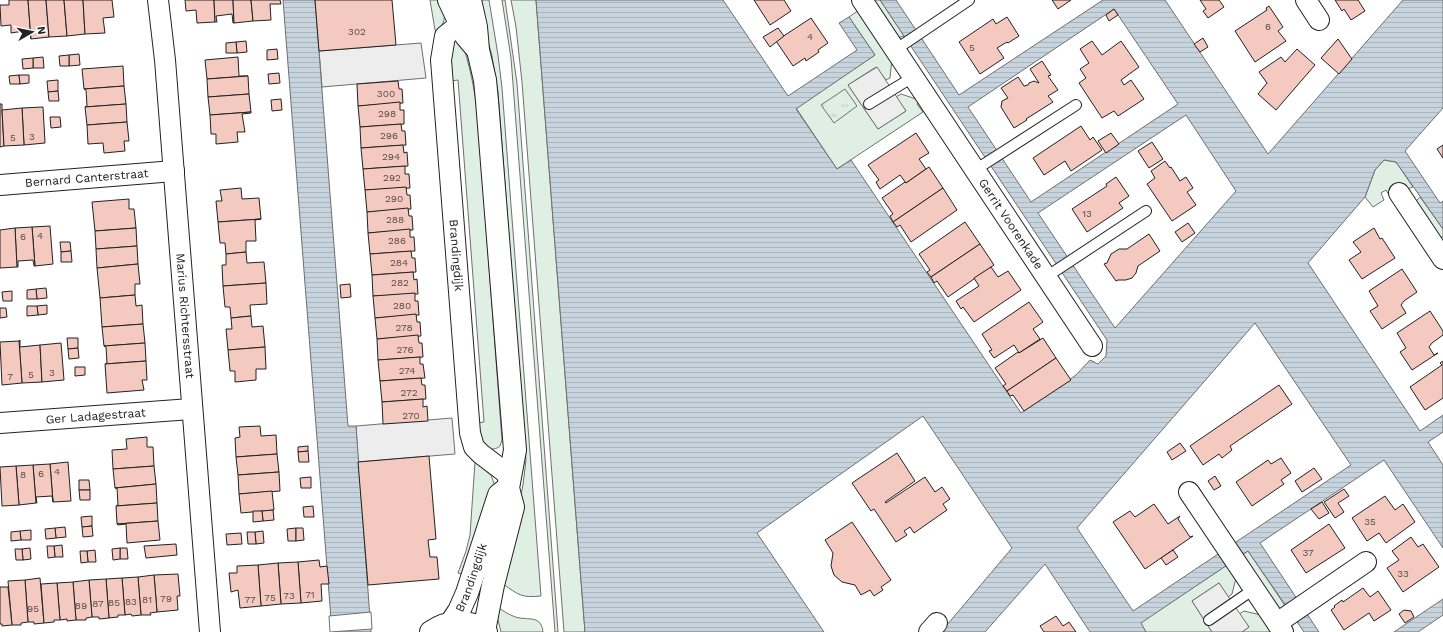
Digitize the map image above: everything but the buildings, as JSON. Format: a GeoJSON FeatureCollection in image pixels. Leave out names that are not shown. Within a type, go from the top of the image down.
{"type":"FeatureCollection","features":[{"type":"Feature","properties":{"kind":"street","name":"Marius Richtersstraat"},"geometry":{"type":"LineString","coordinates":[[158,0],[165,60],[191,409],[210,632]]}},
{"type":"Feature","properties":{"kind":"street","name":"Brandingdijk"},"geometry":{"type":"LineString","coordinates":[[449,0],[468,14],[478,50],[484,80],[487,101],[515,450],[509,482],[513,507],[493,585],[485,631]]}},
{"type":"Feature","properties":{"kind":"street","name":"Gerrit Voorenkade"},"geometry":{"type":"LineString","coordinates":[[862,0],[899,48],[914,77],[979,168],[1050,275],[1092,346]]}},
{"type":"Feature","properties":{"kind":"street"},"geometry":{"type":"LineString","coordinates":[[1306,0],[1319,20]]}},
{"type":"Feature","properties":{"kind":"street","name":"Brandingdijk"},"geometry":{"type":"LineString","coordinates":[[468,14],[445,36],[441,60],[470,433],[474,447],[509,482]]}},
{"type":"Feature","properties":{"kind":"street","name":"Bernard Canterstraat"},"geometry":{"type":"LineString","coordinates":[[0,185],[174,171]]}},
{"type":"Feature","properties":{"kind":"street"},"geometry":{"type":"LineString","coordinates":[[1399,193],[1443,259]]}},
{"type":"Feature","properties":{"kind":"street","name":"Ger Ladagestraat"},"geometry":{"type":"LineString","coordinates":[[0,423],[191,409]]}},
{"type":"Feature","properties":{"kind":"street","name":"Brandingdijk"},"geometry":{"type":"LineString","coordinates":[[441,628],[459,611],[467,593],[498,495],[509,482]]}},
{"type":"Feature","properties":{"kind":"street"},"geometry":{"type":"LineString","coordinates":[[1189,492],[1254,589],[1281,624],[1305,603],[1366,562]]}},
{"type":"Feature","properties":{"kind":"street"},"geometry":{"type":"LineString","coordinates":[[441,628],[468,624],[485,631]]}},
{"type":"Feature","properties":{"kind":"lane"},"geometry":{"type":"LineString","coordinates":[[899,48],[969,0]]}},
{"type":"Feature","properties":{"kind":"lane"},"geometry":{"type":"LineString","coordinates":[[869,104],[914,77]]}},
{"type":"Feature","properties":{"kind":"lane","name":"Gerrit Voorenkade"},"geometry":{"type":"LineString","coordinates":[[979,168],[1076,105]]}},
{"type":"Feature","properties":{"kind":"lane","name":"Gerrit Voorenkade"},"geometry":{"type":"LineString","coordinates":[[1050,275],[1146,211]]}},
{"type":"Feature","properties":{"kind":"lane"},"geometry":{"type":"LineString","coordinates":[[1209,620],[1254,589]]}},
{"type":"Feature","properties":{"kind":"green space"},"geometry":{"type":"Polygon","coordinates":[[[430,0],[442,0],[443,4],[444,20],[437,31],[435,30],[430,0]]]}},
{"type":"Feature","properties":{"kind":"green space"},"geometry":{"type":"Polygon","coordinates":[[[477,0],[489,0],[502,88],[541,596],[529,597],[520,595],[503,584],[523,485],[526,460],[498,92],[492,56],[477,0]]]}},
{"type":"Feature","properties":{"kind":"green space"},"geometry":{"type":"Polygon","coordinates":[[[502,0],[505,0],[517,83],[558,632],[555,632],[511,58],[502,0]]]}},
{"type":"Feature","properties":{"kind":"green space"},"geometry":{"type":"Polygon","coordinates":[[[511,0],[536,0],[585,632],[564,632],[522,82],[516,27],[511,0]]]}},
{"type":"Feature","properties":{"kind":"green space"},"geometry":{"type":"Polygon","coordinates":[[[868,0],[880,0],[904,36],[894,39],[868,0]]]}},
{"type":"Feature","properties":{"kind":"green space"},"geometry":{"type":"Polygon","coordinates":[[[859,10],[892,58],[890,78],[886,80],[876,67],[848,85],[878,129],[906,111],[896,97],[901,94],[922,101],[917,104],[923,112],[837,169],[796,108],[875,55],[849,17],[859,10]]]}},
{"type":"Feature","properties":{"kind":"green space"},"geometry":{"type":"Polygon","coordinates":[[[460,37],[472,78],[478,119],[502,440],[500,446],[494,449],[488,449],[480,443],[476,423],[484,422],[458,80],[451,81],[450,43],[460,37]]]}},
{"type":"Feature","properties":{"kind":"green space"},"geometry":{"type":"Polygon","coordinates":[[[845,89],[857,106],[834,123],[821,105],[845,89]]]}},
{"type":"Feature","properties":{"kind":"green space"},"geometry":{"type":"Polygon","coordinates":[[[1384,160],[1396,162],[1413,187],[1407,189],[1401,186],[1389,195],[1386,190],[1381,193],[1384,200],[1373,207],[1365,197],[1375,170],[1384,160]]]}},
{"type":"Feature","properties":{"kind":"green space"},"geometry":{"type":"Polygon","coordinates":[[[1420,197],[1443,229],[1443,237],[1439,238],[1415,202],[1420,197]]]}},
{"type":"Feature","properties":{"kind":"green space"},"geometry":{"type":"Polygon","coordinates":[[[475,462],[491,475],[495,486],[466,575],[458,573],[470,535],[475,462]]]}},
{"type":"Feature","properties":{"kind":"green space"},"geometry":{"type":"Polygon","coordinates":[[[1248,551],[1286,607],[1277,610],[1240,556],[1248,551]]]}},
{"type":"Feature","properties":{"kind":"green space"},"geometry":{"type":"Polygon","coordinates":[[[1230,563],[1237,574],[1232,594],[1228,597],[1219,583],[1192,601],[1212,632],[1146,632],[1140,623],[1230,563]]]}},
{"type":"Feature","properties":{"kind":"green space"},"geometry":{"type":"Polygon","coordinates":[[[499,608],[518,618],[536,620],[542,626],[543,632],[501,632],[497,616],[499,608]]]}},
{"type":"Feature","properties":{"kind":"green space"},"geometry":{"type":"Polygon","coordinates":[[[1244,611],[1265,616],[1276,632],[1242,632],[1249,627],[1239,614],[1244,611]]]}},
{"type":"Feature","properties":{"kind":"shaded area"},"geometry":{"type":"Polygon","coordinates":[[[283,0],[315,0],[348,426],[356,426],[371,632],[332,632],[283,0]]]}},
{"type":"Feature","properties":{"kind":"shaded area"},"geometry":{"type":"Polygon","coordinates":[[[536,0],[723,0],[788,96],[857,50],[839,23],[849,17],[875,55],[796,109],[837,169],[851,160],[1021,413],[1076,375],[1090,360],[1098,364],[1106,356],[1107,340],[880,0],[896,0],[959,95],[1103,0],[1165,0],[1268,154],[1403,0],[1443,0],[1443,108],[1405,151],[1440,203],[1443,201],[1443,229],[1396,162],[1384,160],[1375,170],[1365,197],[1308,263],[1420,431],[1443,415],[1443,432],[1428,442],[1443,465],[1443,548],[1384,460],[1260,543],[1319,632],[1304,632],[1248,551],[1141,623],[1146,632],[1090,632],[1045,564],[985,632],[941,632],[1012,548],[923,416],[757,533],[824,632],[585,632],[536,0]],[[1114,9],[968,107],[1031,202],[1178,104],[1114,9]],[[1186,115],[1038,213],[1115,328],[1236,191],[1186,115]],[[1255,323],[1077,528],[1133,611],[1351,465],[1255,323]]]}},
{"type":"Feature","properties":{"kind":"shaded area"},"geometry":{"type":"Polygon","coordinates":[[[421,43],[426,78],[322,87],[319,51],[421,43]]]}},
{"type":"Feature","properties":{"kind":"shaded area"},"geometry":{"type":"Polygon","coordinates":[[[877,67],[906,111],[878,129],[848,85],[877,67]]]}},
{"type":"Feature","properties":{"kind":"shaded area"},"geometry":{"type":"Polygon","coordinates":[[[452,418],[455,454],[358,462],[356,426],[452,418]]]}},
{"type":"Feature","properties":{"kind":"shaded area"},"geometry":{"type":"Polygon","coordinates":[[[1219,583],[1249,627],[1242,632],[1212,632],[1192,601],[1219,583]]]}},
{"type":"Feature","properties":{"kind":"shaded area"},"geometry":{"type":"Polygon","coordinates":[[[1443,599],[1443,615],[1418,632],[1394,632],[1443,599]]]}},
{"type":"Feature","properties":{"kind":"pier"},"geometry":{"type":"Polygon","coordinates":[[[371,612],[372,629],[330,632],[329,616],[371,612]]]}}]}
